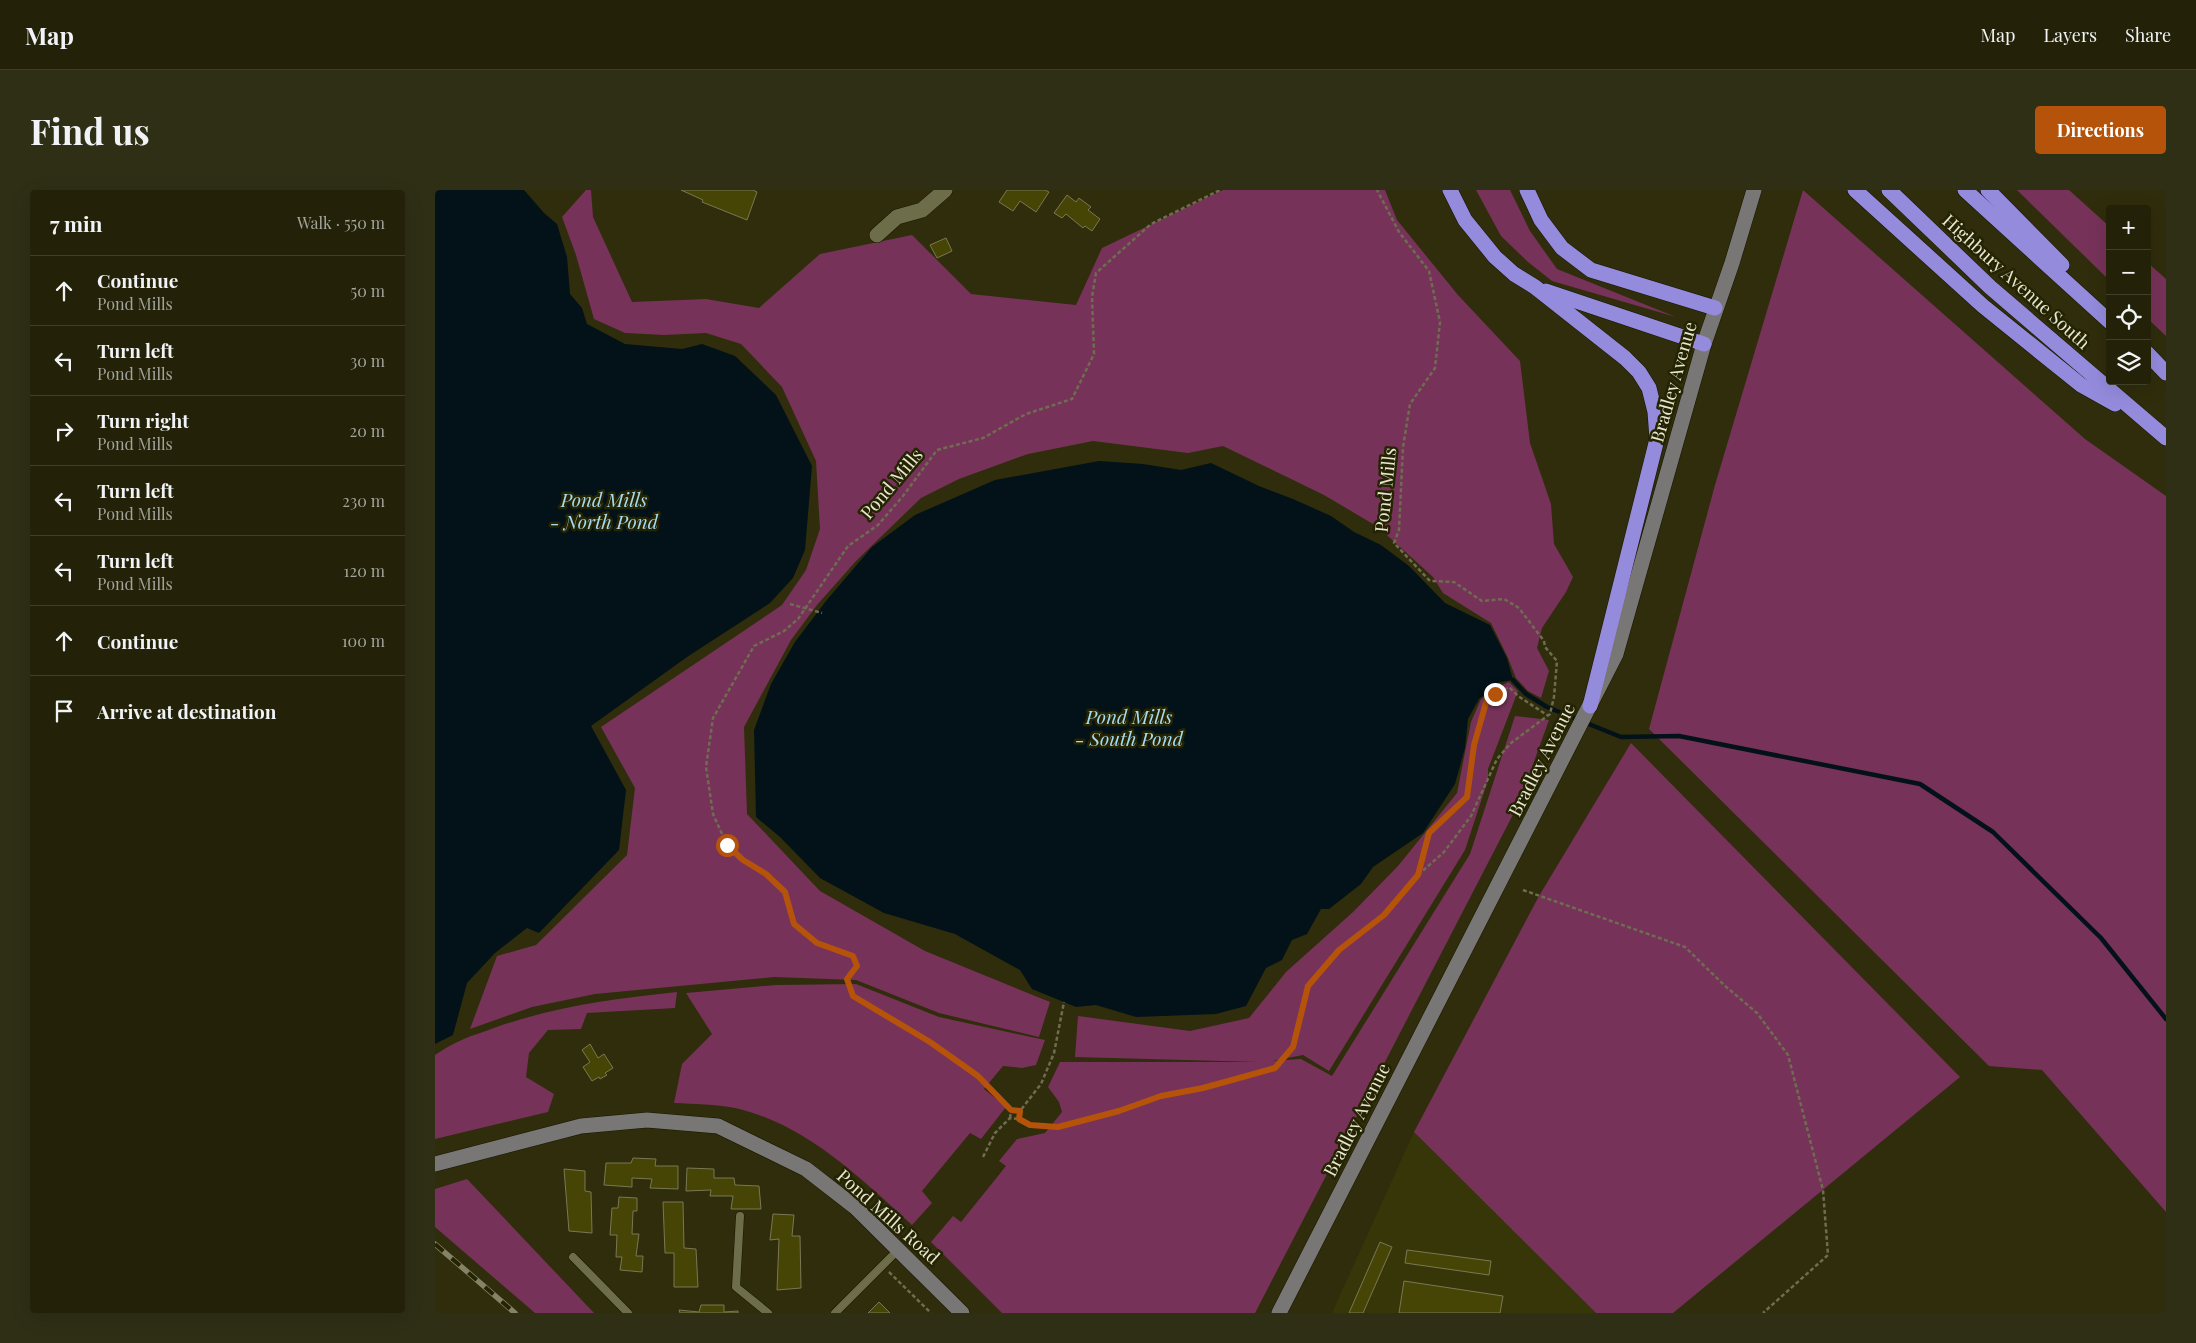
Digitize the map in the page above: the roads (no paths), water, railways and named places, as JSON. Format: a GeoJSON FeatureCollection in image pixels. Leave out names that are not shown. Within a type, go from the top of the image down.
{"type":"FeatureCollection","features":[{"type":"Feature","properties":{"kind":"highway"},"geometry":{"type":"LineString","coordinates":[[1450,190],[1465,220],[1495,257],[1514,274],[1535,287],[1630,362],[1649,388],[1655,412],[1657,439],[1590,706]]}},
{"type":"Feature","properties":{"kind":"highway"},"geometry":{"type":"LineString","coordinates":[[1527,190],[1541,220],[1562,248],[1591,270],[1715,308]]}},
{"type":"Feature","properties":{"kind":"highway"},"geometry":{"type":"LineString","coordinates":[[1855,190],[1983,306],[2081,385],[2145,421]]}},
{"type":"Feature","properties":{"kind":"highway","name":"Highbury Avenue South"},"geometry":{"type":"LineString","coordinates":[[1889,190],[1990,286],[2166,438]]}},
{"type":"Feature","properties":{"kind":"highway","name":"Highbury Avenue South"},"geometry":{"type":"LineString","coordinates":[[1965,190],[2106,318]]}},
{"type":"Feature","properties":{"kind":"highway"},"geometry":{"type":"LineString","coordinates":[[1988,190],[2106,311]]}},
{"type":"Feature","properties":{"kind":"highway"},"geometry":{"type":"LineString","coordinates":[[1535,287],[1704,344]]}},
{"type":"Feature","properties":{"kind":"highway"},"geometry":{"type":"LineString","coordinates":[[2151,359],[2166,373]]}},
{"type":"Feature","properties":{"kind":"main road","name":"Bradley Avenue"},"geometry":{"type":"LineString","coordinates":[[1279,1313],[1617,654],[1704,344],[1732,263],[1754,190]]}},
{"type":"Feature","properties":{"kind":"main road","name":"Pond Mills Road"},"geometry":{"type":"LineString","coordinates":[[435,1164],[581,1126],[647,1120],[718,1126],[806,1169],[855,1207],[963,1313]]}},
{"type":"Feature","properties":{"kind":"street"},"geometry":{"type":"LineString","coordinates":[[877,235],[897,217],[922,210],[945,190]]}},
{"type":"Feature","properties":{"kind":"lane"},"geometry":{"type":"LineString","coordinates":[[740,1216],[736,1287],[768,1313]]}},
{"type":"Feature","properties":{"kind":"lane"},"geometry":{"type":"LineString","coordinates":[[835,1313],[898,1250]]}},
{"type":"Feature","properties":{"kind":"lane"},"geometry":{"type":"LineString","coordinates":[[573,1257],[628,1313]]}},
{"type":"Feature","properties":{"kind":"water","name":"Pond Mills - North Pond"},"geometry":{"type":"Polygon","coordinates":[[[435,190],[524,190],[544,213],[557,224],[567,257],[570,294],[582,308],[587,324],[625,344],[682,349],[702,344],[735,356],[776,395],[812,466],[805,550],[793,578],[770,603],[687,657],[591,726],[626,790],[619,850],[539,933],[527,928],[495,953],[467,983],[453,1035],[435,1044],[435,190]]]}},
{"type":"Feature","properties":{"kind":"water","name":"Pond Mills - South Pond"},"geometry":{"type":"Polygon","coordinates":[[[1099,461],[1143,464],[1181,470],[1211,463],[1259,486],[1331,516],[1354,532],[1381,545],[1409,566],[1445,603],[1490,625],[1507,658],[1513,680],[1500,682],[1479,699],[1468,719],[1465,748],[1455,784],[1423,833],[1373,867],[1361,884],[1329,909],[1321,909],[1307,934],[1292,940],[1282,960],[1266,968],[1246,1006],[1216,1014],[1136,1017],[1096,1005],[1076,1007],[1032,989],[1020,970],[955,934],[884,913],[820,878],[780,837],[756,817],[754,730],[771,684],[795,642],[826,601],[872,547],[915,515],[995,480],[1099,461]]]}},
{"type":"Feature","properties":{"kind":"waterway"},"geometry":{"type":"LineString","coordinates":[[1513,680],[1526,694],[1547,707],[1621,737],[1679,736],[1920,784],[1993,832],[2101,938],[2166,1019]]}},
{"type":"Feature","properties":{"kind":"railway"},"geometry":{"type":"LineString","coordinates":[[435,1244],[515,1313]]}}]}
